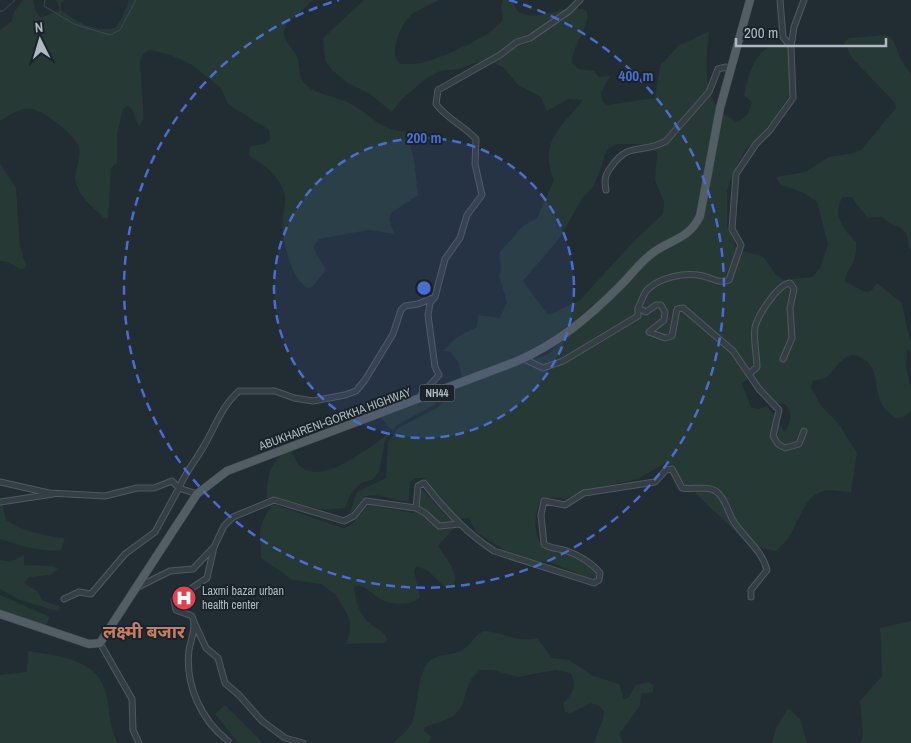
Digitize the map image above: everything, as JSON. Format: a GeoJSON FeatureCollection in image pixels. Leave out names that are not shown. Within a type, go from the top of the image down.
{"type":"FeatureCollection","features":[{"type":"Feature","properties":{"kind":"main road","name":"ABUKHAIRENI-GORKHA HIGHWAY"},"geometry":{"type":"LineString","coordinates":[[100,643],[197,494],[227,471],[415,402],[524,359],[553,343],[572,329],[650,256],[690,233],[700,216],[720,108],[750,0]]}},
{"type":"Feature","properties":{"kind":"main road"},"geometry":{"type":"LineString","coordinates":[[0,614],[81,642],[94,645],[100,643]]}},
{"type":"Feature","properties":{"kind":"street"},"geometry":{"type":"LineString","coordinates":[[415,402],[439,375],[435,367],[428,315],[430,303],[435,297],[445,259],[460,238],[467,215],[482,195],[475,164],[476,139],[461,125],[443,113],[436,104],[438,90],[500,55],[517,42],[530,38],[569,12],[580,0]]}},
{"type":"Feature","properties":{"kind":"street"},"geometry":{"type":"LineString","coordinates":[[780,0],[783,37],[791,47]]}},
{"type":"Feature","properties":{"kind":"street"},"geometry":{"type":"LineString","coordinates":[[524,359],[543,368],[563,361],[638,316],[638,308],[646,291],[658,282],[684,274],[702,276],[722,283],[729,280],[740,244],[732,229],[736,174],[756,144],[770,130],[793,98],[791,47],[794,27],[804,0]]}},
{"type":"Feature","properties":{"kind":"street"},"geometry":{"type":"LineString","coordinates":[[606,190],[604,180],[619,156],[629,149],[658,146],[666,141],[709,92],[718,69],[726,66],[730,71]]}},
{"type":"Feature","properties":{"kind":"street"},"geometry":{"type":"LineString","coordinates":[[748,374],[757,367],[755,327],[774,293],[784,284],[790,282],[794,288],[790,308],[792,338],[783,359]]}},
{"type":"Feature","properties":{"kind":"street"},"geometry":{"type":"LineString","coordinates":[[64,598],[80,592],[92,594],[126,554],[155,532],[186,471],[205,445],[226,403],[239,391],[275,391],[294,398],[313,400],[338,397],[356,391],[365,380],[392,334],[401,310],[405,306],[418,304],[435,297]]}},
{"type":"Feature","properties":{"kind":"street"},"geometry":{"type":"LineString","coordinates":[[638,308],[646,312],[656,305],[661,306],[665,312],[664,320],[649,332],[665,338],[672,336],[677,309],[683,308],[733,352],[769,402],[779,410],[773,436],[778,444],[785,448],[799,444],[804,431]]}},
{"type":"Feature","properties":{"kind":"street"},"geometry":{"type":"LineString","coordinates":[[416,508],[418,486],[424,483],[445,510],[479,541],[494,551],[594,583],[599,580],[600,573],[594,566],[568,551],[547,547],[544,544],[540,515],[544,501],[565,505],[584,493],[655,482],[666,470],[672,470],[682,488],[692,490],[708,488],[717,492],[724,501],[734,522],[764,559],[767,570],[750,590],[751,596]]}},
{"type":"Feature","properties":{"kind":"street"},"geometry":{"type":"LineString","coordinates":[[0,482],[56,494],[105,496],[137,488],[154,488],[172,481],[179,488],[197,494]]}},
{"type":"Feature","properties":{"kind":"street"},"geometry":{"type":"LineString","coordinates":[[0,502],[56,494]]}},
{"type":"Feature","properties":{"kind":"street"},"geometry":{"type":"LineString","coordinates":[[304,743],[285,738],[262,721],[239,695],[225,683],[218,658],[206,648],[192,616],[176,610],[174,600],[207,578],[214,546],[224,526],[233,517],[274,500],[344,522],[354,516],[366,501],[416,508],[425,512],[439,526],[460,524]]}},
{"type":"Feature","properties":{"kind":"street"},"geometry":{"type":"LineString","coordinates":[[138,587],[170,571],[193,569],[214,546]]}},
{"type":"Feature","properties":{"kind":"street"},"geometry":{"type":"LineString","coordinates":[[194,621],[189,652],[188,676],[200,708],[218,733],[228,741]]}},
{"type":"Feature","properties":{"kind":"street"},"geometry":{"type":"LineString","coordinates":[[100,643],[132,699],[134,737],[139,743]]}},
{"type":"Feature","properties":{"kind":"green space"},"geometry":{"type":"Polygon","coordinates":[[[23,0],[33,0],[35,10],[41,18],[60,10],[56,0],[64,0],[61,4],[61,10],[68,15],[86,25],[107,29],[115,28],[122,18],[129,0],[313,0],[286,25],[284,30],[285,39],[298,59],[303,82],[310,88],[349,103],[382,125],[406,132],[414,159],[418,195],[391,213],[389,219],[394,234],[368,230],[319,239],[314,249],[326,270],[312,287],[307,288],[291,266],[285,245],[282,225],[285,201],[283,190],[273,174],[249,155],[250,146],[264,144],[270,140],[269,130],[228,104],[221,88],[192,65],[171,55],[150,50],[143,54],[140,62],[144,119],[139,126],[132,109],[128,106],[123,109],[117,134],[117,163],[111,168],[108,218],[104,218],[85,199],[75,181],[80,153],[73,137],[44,114],[32,109],[19,110],[0,121],[0,30],[12,21],[14,12],[23,0]]]}},
{"type":"Feature","properties":{"kind":"green space"},"geometry":{"type":"Polygon","coordinates":[[[364,0],[439,0],[411,15],[403,25],[397,40],[395,54],[397,60],[401,64],[416,64],[456,51],[489,32],[503,19],[501,6],[503,0],[512,0],[518,12],[527,15],[579,8],[587,11],[587,18],[584,30],[575,49],[572,63],[578,69],[594,71],[599,77],[610,76],[601,93],[603,102],[607,105],[655,98],[660,66],[678,46],[709,31],[707,71],[711,95],[725,115],[738,122],[748,114],[752,102],[744,95],[752,67],[757,59],[762,52],[770,47],[778,45],[789,47],[790,94],[771,123],[745,150],[732,175],[727,192],[727,226],[737,249],[764,257],[776,275],[784,280],[812,277],[820,268],[828,245],[817,202],[804,193],[780,184],[776,177],[805,172],[829,157],[854,153],[862,149],[896,108],[895,103],[852,58],[844,42],[849,38],[886,35],[889,37],[894,42],[900,58],[911,75],[911,251],[906,234],[902,229],[882,217],[868,218],[851,197],[843,197],[838,210],[843,227],[856,242],[855,256],[845,282],[866,292],[871,291],[878,284],[902,303],[911,346],[911,352],[907,349],[906,367],[911,389],[911,411],[903,417],[896,418],[883,407],[877,391],[873,369],[866,361],[856,355],[850,355],[845,358],[826,378],[813,381],[811,388],[822,407],[838,423],[857,453],[851,492],[826,490],[814,496],[802,511],[789,537],[775,551],[750,545],[696,494],[696,488],[682,482],[666,463],[637,479],[583,491],[565,499],[553,497],[542,499],[536,518],[538,539],[547,549],[564,551],[599,574],[598,579],[594,581],[550,562],[535,561],[504,550],[476,532],[469,518],[458,519],[425,478],[416,478],[410,482],[409,501],[375,495],[365,497],[349,515],[357,492],[386,478],[388,442],[398,428],[437,408],[449,396],[447,391],[548,354],[656,252],[674,246],[666,244],[649,257],[568,326],[533,350],[507,363],[462,379],[459,364],[451,352],[443,351],[457,337],[477,327],[478,315],[500,318],[507,302],[499,276],[501,270],[499,253],[523,226],[537,218],[554,180],[550,167],[550,145],[554,136],[583,100],[568,99],[547,111],[541,97],[518,85],[503,67],[491,62],[474,63],[459,69],[440,71],[427,78],[403,98],[392,112],[370,94],[348,83],[333,71],[325,60],[323,38],[364,0]],[[616,144],[609,148],[604,156],[593,187],[583,197],[559,239],[523,281],[548,315],[580,300],[635,240],[663,214],[664,202],[655,180],[657,152],[640,144],[616,144]],[[748,378],[742,384],[751,407],[759,409],[767,406],[785,432],[790,418],[788,408],[785,404],[767,403],[748,378]]]}},
{"type":"Feature","properties":{"kind":"green space"},"geometry":{"type":"Polygon","coordinates":[[[0,163],[16,188],[20,246],[26,266],[22,270],[7,262],[0,261],[0,163]]]}},
{"type":"Feature","properties":{"kind":"green space"},"geometry":{"type":"Polygon","coordinates":[[[442,393],[443,395],[434,405],[397,425],[393,431],[380,417],[442,393]]]}},
{"type":"Feature","properties":{"kind":"green space"},"geometry":{"type":"Polygon","coordinates":[[[392,432],[385,441],[379,472],[372,480],[361,483],[351,493],[345,508],[324,510],[281,499],[267,498],[271,469],[279,457],[285,453],[292,451],[299,465],[309,471],[321,472],[348,462],[392,432]]]}},
{"type":"Feature","properties":{"kind":"green space"},"geometry":{"type":"Polygon","coordinates":[[[421,488],[446,516],[460,525],[456,526],[438,546],[454,572],[455,583],[452,587],[446,588],[428,571],[417,566],[414,571],[420,597],[412,602],[402,604],[386,602],[365,588],[354,586],[360,610],[365,619],[386,636],[387,639],[383,643],[346,644],[350,632],[350,623],[336,595],[321,584],[293,580],[261,558],[261,525],[273,504],[343,528],[351,525],[369,505],[413,513],[419,506],[421,488]]]}},
{"type":"Feature","properties":{"kind":"green space"},"geometry":{"type":"Polygon","coordinates":[[[2,503],[6,520],[13,524],[34,532],[65,538],[61,550],[38,549],[0,539],[0,504],[2,503]]]}},
{"type":"Feature","properties":{"kind":"green space"},"geometry":{"type":"Polygon","coordinates":[[[24,555],[24,565],[51,566],[58,569],[50,575],[30,577],[24,583],[38,592],[42,600],[61,607],[57,611],[20,600],[0,589],[0,560],[10,562],[24,555]]]}},
{"type":"Feature","properties":{"kind":"green space"},"geometry":{"type":"Polygon","coordinates":[[[0,595],[50,617],[45,627],[0,611],[0,595]]]}},
{"type":"Feature","properties":{"kind":"green space"},"geometry":{"type":"Polygon","coordinates":[[[911,621],[911,743],[860,743],[863,737],[860,701],[882,676],[880,628],[911,621]]]}},
{"type":"Feature","properties":{"kind":"green space"},"geometry":{"type":"Polygon","coordinates":[[[484,631],[523,639],[537,638],[552,658],[569,660],[593,676],[619,684],[624,699],[628,698],[636,685],[649,682],[653,685],[653,692],[641,694],[640,706],[619,734],[623,743],[594,743],[604,711],[599,706],[591,703],[571,713],[565,712],[563,704],[572,693],[574,686],[570,673],[555,670],[518,677],[493,670],[481,670],[470,681],[462,706],[458,712],[452,717],[425,727],[424,731],[432,737],[428,743],[393,743],[411,726],[421,679],[428,663],[438,656],[456,653],[464,649],[478,634],[484,631]]]}},
{"type":"Feature","properties":{"kind":"green space"},"geometry":{"type":"Polygon","coordinates":[[[28,651],[68,658],[90,669],[98,677],[104,688],[112,729],[118,743],[0,743],[0,675],[27,672],[28,651]]]}},
{"type":"Feature","properties":{"kind":"green space"},"geometry":{"type":"Polygon","coordinates":[[[225,705],[261,741],[260,743],[240,743],[237,741],[215,714],[225,705]]]}},
{"type":"Feature","properties":{"kind":"green space"},"geometry":{"type":"Polygon","coordinates":[[[788,708],[800,719],[807,743],[772,743],[776,728],[788,708]]]}},
{"type":"Feature","properties":{"kind":"waterway"},"geometry":{"type":"LineString","coordinates":[[0,11],[3,11],[15,0]]}},
{"type":"Feature","properties":{"kind":"waterway"},"geometry":{"type":"LineString","coordinates":[[45,0],[44,6],[74,24],[110,35],[120,30],[136,0]]}},
{"type":"Feature","properties":{"kind":"place","name":"Laxmi bazar urban health center"},"geometry":{"type":"Point","coordinates":[184,598]}},
{"type":"Feature","properties":{"kind":"district","name":"लक्ष्मी बजार"},"geometry":{"type":"Point","coordinates":[144,632]}}]}
